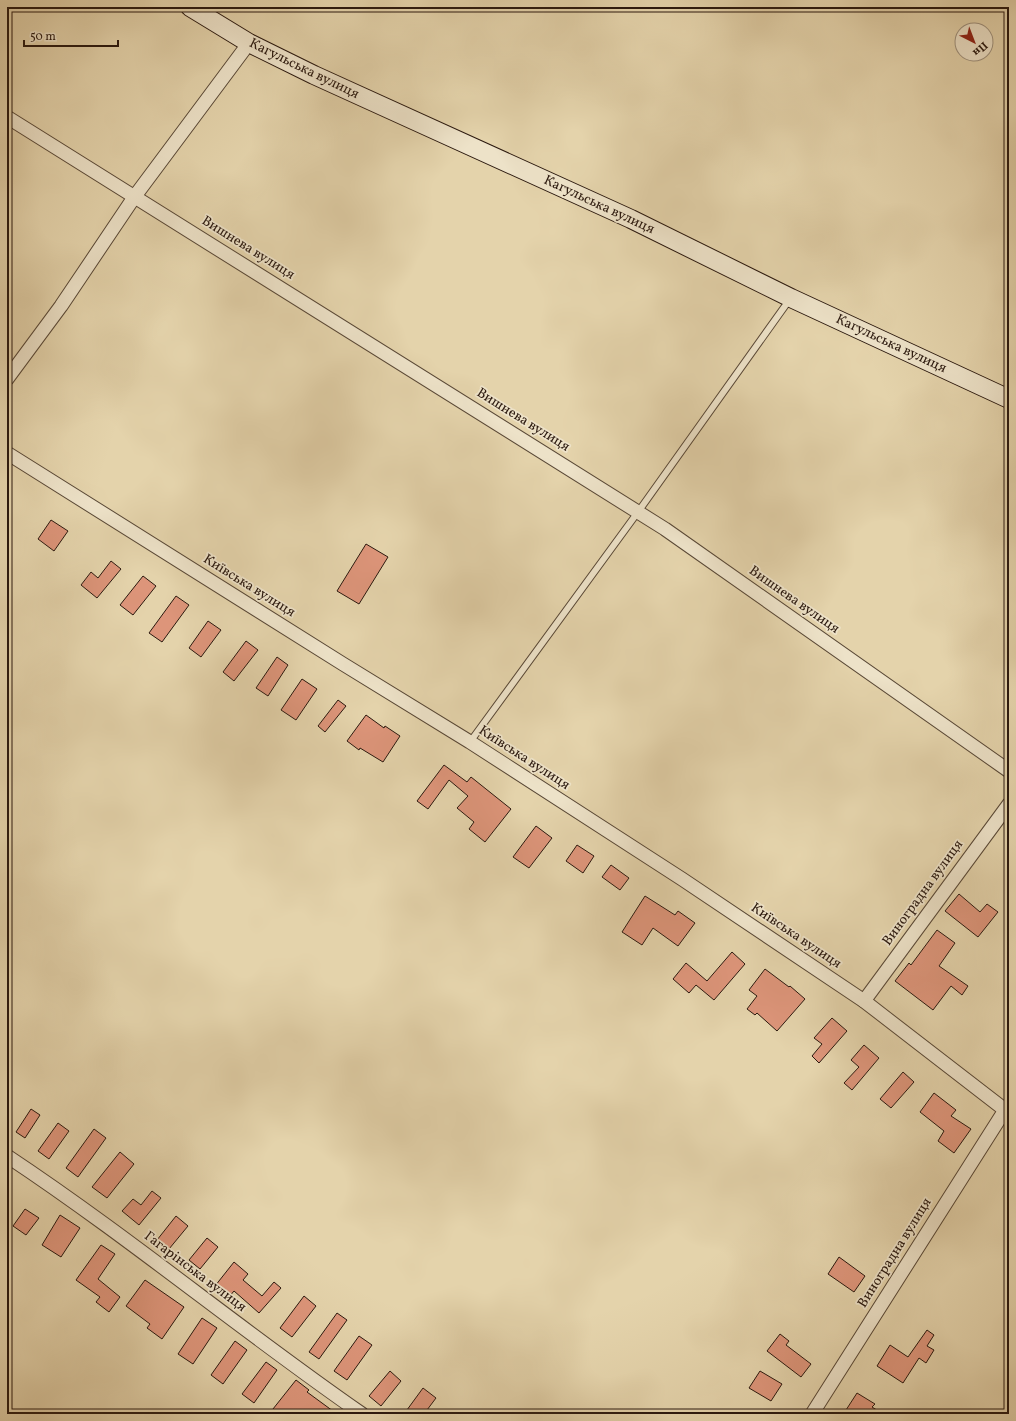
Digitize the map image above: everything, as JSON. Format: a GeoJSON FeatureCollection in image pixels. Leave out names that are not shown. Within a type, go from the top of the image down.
{"type":"FeatureCollection","features":[{"type":"Feature","properties":{"kind":"street","name":"Кагульська вулиця"},"geometry":{"type":"LineString","coordinates":[[190,7],[249,43],[314,75],[632,219],[791,298],[1009,399]]}},
{"type":"Feature","properties":{"kind":"street"},"geometry":{"type":"LineString","coordinates":[[7,379],[61,306],[135,196],[249,43]]}},
{"type":"Feature","properties":{"kind":"street","name":"Вишнева вулиця"},"geometry":{"type":"LineString","coordinates":[[7,117],[665,529],[1009,771]]}},
{"type":"Feature","properties":{"kind":"street","name":"Київська вулиця"},"geometry":{"type":"LineString","coordinates":[[7,453],[470,742],[682,879],[864,1001],[1007,1112]]}},
{"type":"Feature","properties":{"kind":"street","name":"Виноградна вулиця"},"geometry":{"type":"LineString","coordinates":[[864,1001],[1009,804]]}},
{"type":"Feature","properties":{"kind":"street","name":"Виноградна вулиця"},"geometry":{"type":"LineString","coordinates":[[812,1414],[1007,1112]]}},
{"type":"Feature","properties":{"kind":"street","name":"Гагарінська вулиця"},"geometry":{"type":"LineString","coordinates":[[7,1156],[60,1192],[301,1372],[362,1414]]}},
{"type":"Feature","properties":{"kind":"lane"},"geometry":{"type":"LineString","coordinates":[[470,742],[638,512],[791,298]]}},
{"type":"Feature","properties":{"kind":"building"},"geometry":{"type":"Polygon","coordinates":[[[51,520],[68,531],[54,551],[38,539],[51,520]]]}},
{"type":"Feature","properties":{"kind":"building"},"geometry":{"type":"Polygon","coordinates":[[[366,544],[388,557],[359,604],[337,591],[366,544]]]}},
{"type":"Feature","properties":{"kind":"building"},"geometry":{"type":"Polygon","coordinates":[[[111,561],[121,569],[97,598],[81,585],[91,572],[98,578],[111,561]]]}},
{"type":"Feature","properties":{"kind":"building"},"geometry":{"type":"Polygon","coordinates":[[[143,576],[156,586],[133,615],[120,605],[143,576]]]}},
{"type":"Feature","properties":{"kind":"building"},"geometry":{"type":"Polygon","coordinates":[[[176,596],[189,605],[162,642],[149,633],[176,596]]]}},
{"type":"Feature","properties":{"kind":"building"},"geometry":{"type":"Polygon","coordinates":[[[208,621],[221,630],[201,657],[189,648],[208,621]]]}},
{"type":"Feature","properties":{"kind":"building"},"geometry":{"type":"Polygon","coordinates":[[[246,641],[258,650],[234,681],[223,672],[246,641]]]}},
{"type":"Feature","properties":{"kind":"building"},"geometry":{"type":"Polygon","coordinates":[[[277,657],[288,665],[268,696],[256,688],[277,657]]]}},
{"type":"Feature","properties":{"kind":"building"},"geometry":{"type":"Polygon","coordinates":[[[302,679],[317,689],[296,720],[281,710],[302,679]]]}},
{"type":"Feature","properties":{"kind":"building"},"geometry":{"type":"Polygon","coordinates":[[[338,700],[346,706],[325,732],[318,726],[338,700]]]}},
{"type":"Feature","properties":{"kind":"building"},"geometry":{"type":"Polygon","coordinates":[[[366,715],[384,728],[385,726],[400,736],[383,762],[360,748],[359,750],[347,741],[366,715]]]}},
{"type":"Feature","properties":{"kind":"building"},"geometry":{"type":"Polygon","coordinates":[[[444,765],[467,782],[471,777],[511,809],[485,842],[469,829],[474,822],[457,808],[468,796],[449,780],[428,809],[417,801],[444,765]]]}},
{"type":"Feature","properties":{"kind":"building"},"geometry":{"type":"Polygon","coordinates":[[[536,826],[552,838],[529,868],[513,857],[536,826]]]}},
{"type":"Feature","properties":{"kind":"building"},"geometry":{"type":"Polygon","coordinates":[[[577,845],[594,856],[583,873],[566,861],[577,845]]]}},
{"type":"Feature","properties":{"kind":"building"},"geometry":{"type":"Polygon","coordinates":[[[611,865],[629,878],[620,890],[602,877],[611,865]]]}},
{"type":"Feature","properties":{"kind":"building"},"geometry":{"type":"Polygon","coordinates":[[[959,894],[980,912],[987,904],[998,912],[978,937],[945,911],[959,894]]]}},
{"type":"Feature","properties":{"kind":"building"},"geometry":{"type":"Polygon","coordinates":[[[645,896],[675,915],[678,911],[695,923],[678,946],[653,928],[642,945],[622,932],[645,896]]]}},
{"type":"Feature","properties":{"kind":"building"},"geometry":{"type":"Polygon","coordinates":[[[937,930],[955,943],[939,966],[968,986],[962,995],[951,986],[933,1010],[895,981],[909,963],[911,965],[937,930]]]}},
{"type":"Feature","properties":{"kind":"building"},"geometry":{"type":"Polygon","coordinates":[[[732,952],[745,964],[714,1000],[696,985],[689,993],[673,979],[686,963],[707,981],[732,952]]]}},
{"type":"Feature","properties":{"kind":"building"},"geometry":{"type":"Polygon","coordinates":[[[765,969],[789,987],[790,986],[805,999],[777,1031],[757,1013],[755,1015],[747,1009],[757,996],[749,990],[765,969]]]}},
{"type":"Feature","properties":{"kind":"building"},"geometry":{"type":"Polygon","coordinates":[[[832,1018],[847,1031],[819,1063],[812,1056],[822,1044],[814,1038],[832,1018]]]}},
{"type":"Feature","properties":{"kind":"building"},"geometry":{"type":"Polygon","coordinates":[[[864,1045],[879,1058],[852,1090],[844,1083],[859,1067],[851,1060],[864,1045]]]}},
{"type":"Feature","properties":{"kind":"building"},"geometry":{"type":"Polygon","coordinates":[[[903,1072],[914,1082],[891,1108],[880,1099],[903,1072]]]}},
{"type":"Feature","properties":{"kind":"building"},"geometry":{"type":"Polygon","coordinates":[[[934,1093],[956,1110],[951,1116],[971,1129],[954,1153],[938,1141],[944,1131],[920,1112],[934,1093]]]}},
{"type":"Feature","properties":{"kind":"building"},"geometry":{"type":"Polygon","coordinates":[[[31,1109],[40,1115],[25,1138],[16,1132],[31,1109]]]}},
{"type":"Feature","properties":{"kind":"building"},"geometry":{"type":"Polygon","coordinates":[[[58,1123],[69,1131],[49,1159],[38,1151],[58,1123]]]}},
{"type":"Feature","properties":{"kind":"building"},"geometry":{"type":"Polygon","coordinates":[[[94,1129],[106,1138],[78,1177],[66,1168],[94,1129]]]}},
{"type":"Feature","properties":{"kind":"building"},"geometry":{"type":"Polygon","coordinates":[[[120,1152],[134,1164],[107,1198],[92,1187],[120,1152]]]}},
{"type":"Feature","properties":{"kind":"building"},"geometry":{"type":"Polygon","coordinates":[[[152,1191],[161,1198],[139,1225],[122,1211],[133,1199],[141,1205],[152,1191]]]}},
{"type":"Feature","properties":{"kind":"building"},"geometry":{"type":"Polygon","coordinates":[[[25,1209],[39,1218],[26,1235],[13,1226],[25,1209]]]}},
{"type":"Feature","properties":{"kind":"building"},"geometry":{"type":"Polygon","coordinates":[[[60,1215],[80,1228],[61,1257],[42,1245],[60,1215]]]}},
{"type":"Feature","properties":{"kind":"building"},"geometry":{"type":"Polygon","coordinates":[[[176,1216],[188,1226],[169,1249],[157,1240],[176,1216]]]}},
{"type":"Feature","properties":{"kind":"building"},"geometry":{"type":"Polygon","coordinates":[[[207,1238],[218,1247],[200,1269],[189,1260],[207,1238]]]}},
{"type":"Feature","properties":{"kind":"building"},"geometry":{"type":"Polygon","coordinates":[[[101,1245],[115,1254],[98,1279],[120,1297],[109,1312],[96,1302],[100,1297],[76,1280],[101,1245]]]}},
{"type":"Feature","properties":{"kind":"building"},"geometry":{"type":"Polygon","coordinates":[[[839,1257],[865,1276],[854,1292],[828,1274],[839,1257]]]}},
{"type":"Feature","properties":{"kind":"building"},"geometry":{"type":"Polygon","coordinates":[[[234,1262],[248,1274],[243,1280],[262,1296],[274,1282],[281,1288],[259,1313],[234,1291],[229,1297],[215,1286],[234,1262]]]}},
{"type":"Feature","properties":{"kind":"building"},"geometry":{"type":"Polygon","coordinates":[[[145,1280],[184,1307],[162,1339],[147,1328],[150,1324],[126,1306],[145,1280]]]}},
{"type":"Feature","properties":{"kind":"building"},"geometry":{"type":"Polygon","coordinates":[[[304,1296],[316,1306],[292,1337],[280,1328],[304,1296]]]}},
{"type":"Feature","properties":{"kind":"building"},"geometry":{"type":"Polygon","coordinates":[[[337,1313],[347,1320],[319,1359],[309,1352],[337,1313]]]}},
{"type":"Feature","properties":{"kind":"building"},"geometry":{"type":"Polygon","coordinates":[[[202,1318],[217,1328],[193,1364],[178,1354],[202,1318]]]}},
{"type":"Feature","properties":{"kind":"building"},"geometry":{"type":"Polygon","coordinates":[[[927,1330],[934,1335],[927,1346],[934,1350],[926,1363],[919,1358],[903,1383],[877,1366],[890,1345],[908,1357],[927,1330]]]}},
{"type":"Feature","properties":{"kind":"building"},"geometry":{"type":"Polygon","coordinates":[[[780,1334],[789,1341],[786,1345],[811,1364],[801,1377],[767,1351],[780,1334]]]}},
{"type":"Feature","properties":{"kind":"building"},"geometry":{"type":"Polygon","coordinates":[[[359,1336],[372,1345],[347,1380],[334,1371],[359,1336]]]}},
{"type":"Feature","properties":{"kind":"building"},"geometry":{"type":"Polygon","coordinates":[[[235,1341],[247,1350],[223,1384],[211,1375],[235,1341]]]}},
{"type":"Feature","properties":{"kind":"building"},"geometry":{"type":"Polygon","coordinates":[[[266,1362],[277,1370],[254,1403],[242,1394],[266,1362]]]}},
{"type":"Feature","properties":{"kind":"building"},"geometry":{"type":"Polygon","coordinates":[[[390,1371],[401,1381],[381,1406],[369,1396],[390,1371]]]}},
{"type":"Feature","properties":{"kind":"building"},"geometry":{"type":"Polygon","coordinates":[[[760,1371],[782,1384],[771,1401],[749,1388],[760,1371]]]}},
{"type":"Feature","properties":{"kind":"building"},"geometry":{"type":"Polygon","coordinates":[[[296,1380],[309,1390],[307,1392],[337,1414],[269,1414],[296,1380]]]}},
{"type":"Feature","properties":{"kind":"building"},"geometry":{"type":"Polygon","coordinates":[[[423,1388],[436,1398],[424,1414],[404,1414],[423,1388]]]}},
{"type":"Feature","properties":{"kind":"building"},"geometry":{"type":"Polygon","coordinates":[[[857,1393],[875,1404],[872,1407],[883,1414],[853,1414],[846,1410],[857,1393]]]}}]}
